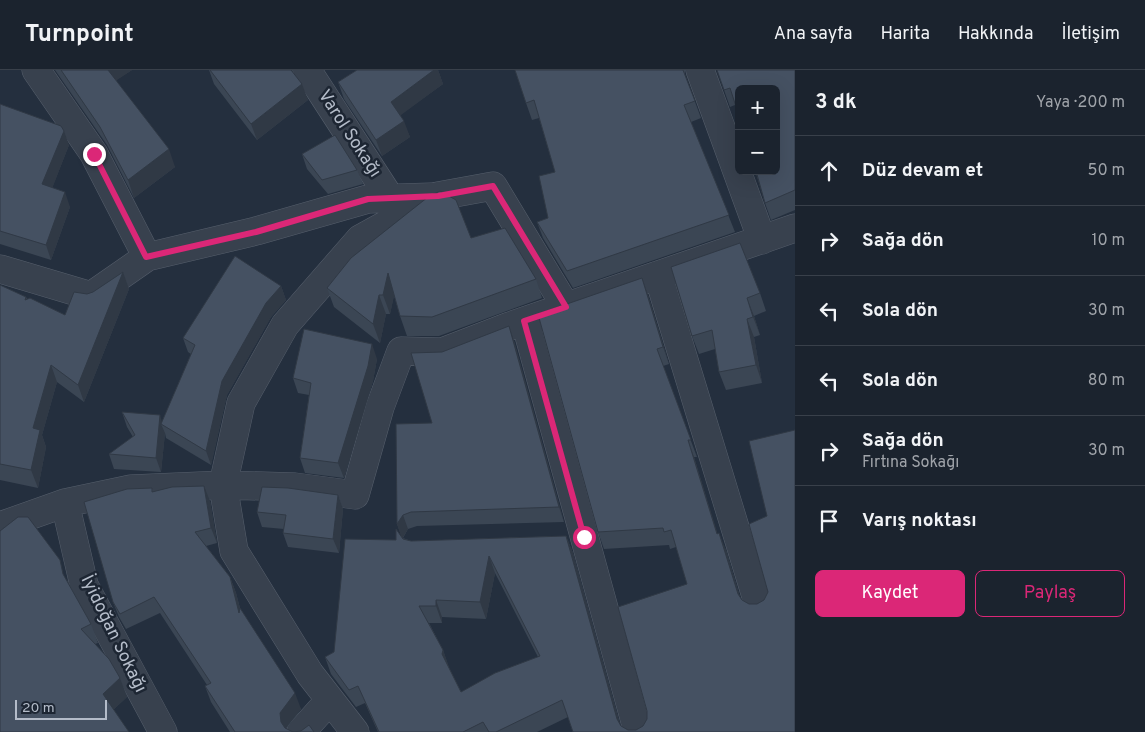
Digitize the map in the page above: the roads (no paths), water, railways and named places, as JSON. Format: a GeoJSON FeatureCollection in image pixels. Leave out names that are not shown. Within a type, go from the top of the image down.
{"type":"FeatureCollection","features":[{"type":"Feature","properties":{"kind":"street"},"geometry":{"type":"LineString","coordinates":[[36,70],[94,154],[146,257]]}},
{"type":"Feature","properties":{"kind":"street","name":"Varol Sokağı"},"geometry":{"type":"LineString","coordinates":[[307,70],[390,198]]}},
{"type":"Feature","properties":{"kind":"street"},"geometry":{"type":"LineString","coordinates":[[700,70],[762,240]]}},
{"type":"Feature","properties":{"kind":"street"},"geometry":{"type":"LineString","coordinates":[[0,269],[91,296],[146,257],[256,232],[368,199],[438,196],[493,186],[566,307]]}},
{"type":"Feature","properties":{"kind":"street"},"geometry":{"type":"LineString","coordinates":[[354,732],[310,674],[234,551],[223,486],[241,403],[285,325],[360,239],[438,196]]}},
{"type":"Feature","properties":{"kind":"street"},"geometry":{"type":"LineString","coordinates":[[0,526],[65,503],[132,489],[223,486],[295,487],[355,495],[380,407],[401,352],[442,352],[524,321],[762,240],[793,237]]}},
{"type":"Feature","properties":{"kind":"street"},"geometry":{"type":"LineString","coordinates":[[658,275],[759,606]]}},
{"type":"Feature","properties":{"kind":"street"},"geometry":{"type":"LineString","coordinates":[[524,321],[638,732]]}},
{"type":"Feature","properties":{"kind":"street","name":"İyidoğan Sokağı"},"geometry":{"type":"LineString","coordinates":[[65,503],[84,585],[163,732]]}},
{"type":"Feature","properties":{"kind":"street"},"geometry":{"type":"LineString","coordinates":[[554,538],[584,537]]}},
{"type":"Feature","properties":{"kind":"street"},"geometry":{"type":"LineString","coordinates":[[301,732],[330,700]]}}]}
